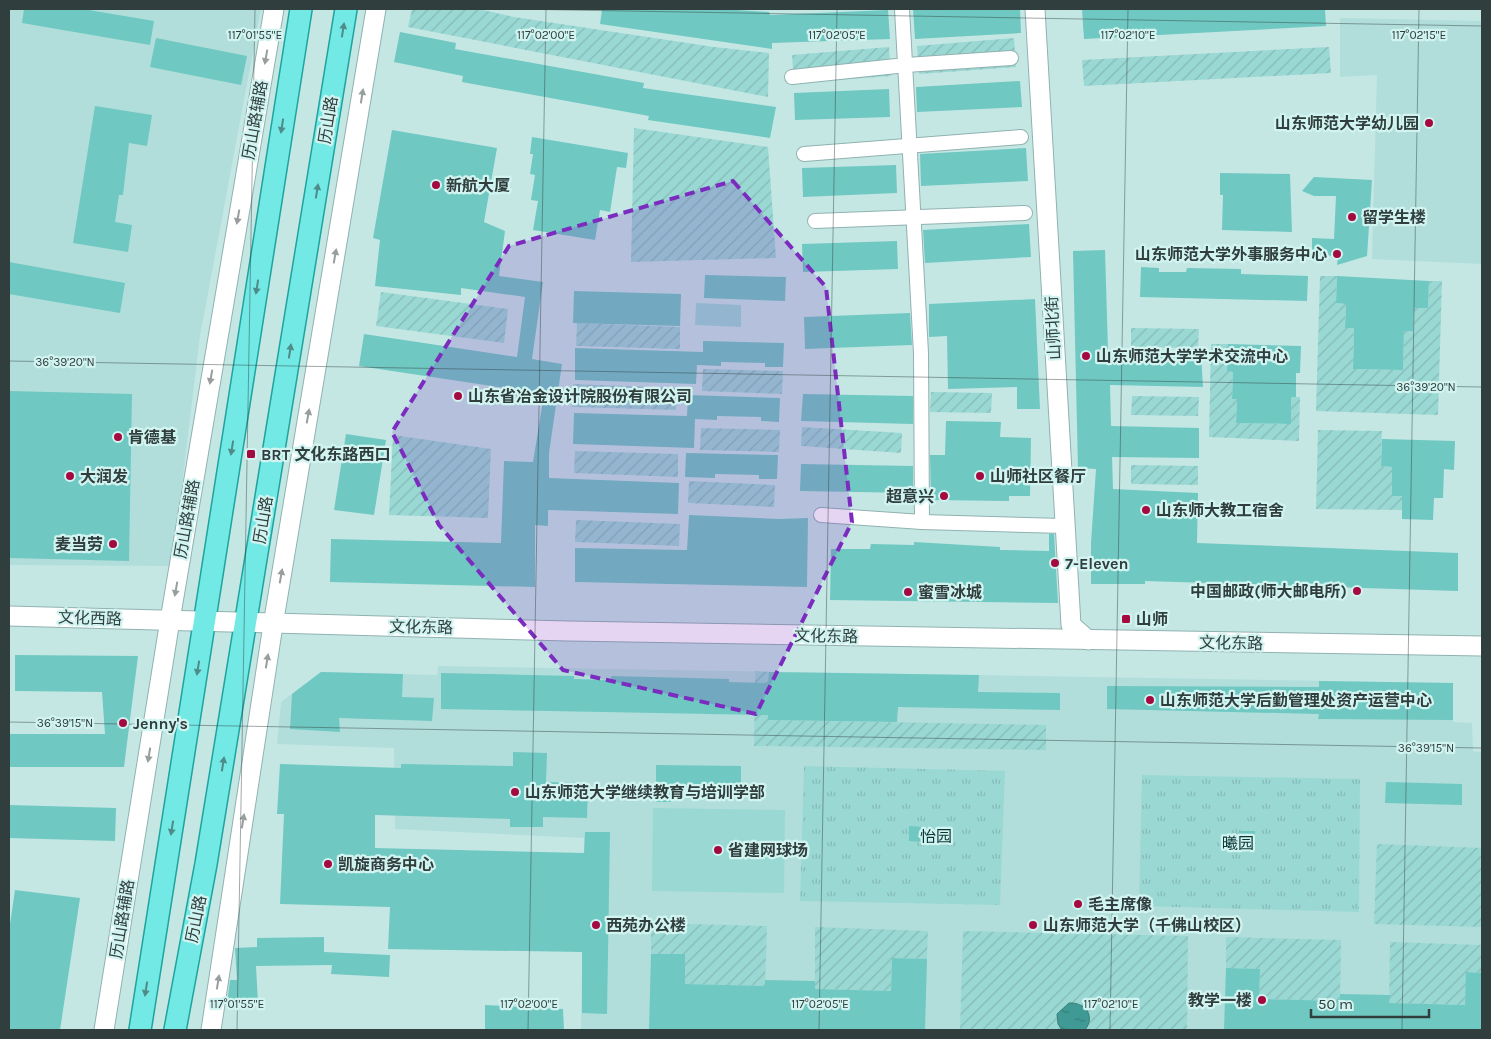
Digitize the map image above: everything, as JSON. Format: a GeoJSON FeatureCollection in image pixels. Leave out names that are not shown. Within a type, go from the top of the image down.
{"type":"FeatureCollection","features":[{"type":"Feature","properties":{"kind":"main road"},"geometry":{"type":"LineString","coordinates":[[140,1030],[301,9]]}},
{"type":"Feature","properties":{"kind":"main road","name":"历山路"},"geometry":{"type":"LineString","coordinates":[[175,1030],[206,864],[346,9]]}},
{"type":"Feature","properties":{"kind":"street","name":"历山路辅路"},"geometry":{"type":"LineString","coordinates":[[104,1030],[170,620],[274,9]]}},
{"type":"Feature","properties":{"kind":"street"},"geometry":{"type":"LineString","coordinates":[[211,1030],[272,624],[376,9]]}},
{"type":"Feature","properties":{"kind":"street"},"geometry":{"type":"LineString","coordinates":[[902,9],[921,353],[922,522]]}},
{"type":"Feature","properties":{"kind":"street","name":"山师北街"},"geometry":{"type":"LineString","coordinates":[[1035,9],[1071,625],[1088,640]]}},
{"type":"Feature","properties":{"kind":"street"},"geometry":{"type":"LineString","coordinates":[[792,77],[906,65],[1012,58]]}},
{"type":"Feature","properties":{"kind":"street"},"geometry":{"type":"LineString","coordinates":[[804,154],[1021,137]]}},
{"type":"Feature","properties":{"kind":"street"},"geometry":{"type":"LineString","coordinates":[[815,221],[1025,213]]}},
{"type":"Feature","properties":{"kind":"street"},"geometry":{"type":"LineString","coordinates":[[821,515],[922,522],[1064,526]]}},
{"type":"Feature","properties":{"kind":"street","name":"文化西路"},"geometry":{"type":"LineString","coordinates":[[9,616],[170,620]]}},
{"type":"Feature","properties":{"kind":"street","name":"文化东路"},"geometry":{"type":"LineString","coordinates":[[170,620],[206,620],[246,624],[1482,646]]}},
{"type":"Feature","properties":{"kind":"highlighted area"},"geometry":{"type":"Polygon","coordinates":[[[733,181],[826,287],[852,522],[756,714],[563,670],[439,525],[392,432],[509,246],[733,181]]]}},
{"type":"Feature","properties":{"kind":"shaded area"},"geometry":{"type":"Polygon","coordinates":[[[9,9],[261,9],[200,336],[172,566],[9,565],[9,9]]]}},
{"type":"Feature","properties":{"kind":"shaded area","name":"山东师范大学幼儿园"},"geometry":{"type":"Polygon","coordinates":[[[1340,18],[1482,21],[1482,264],[1372,259],[1377,75],[1340,77],[1340,18]]]}},
{"type":"Feature","properties":{"kind":"shaded area","name":"山东师范大学（千佛山校区）"},"geometry":{"type":"Polygon","coordinates":[[[438,666],[1453,683],[1453,722],[1472,723],[1473,751],[1482,752],[1482,1030],[581,1030],[584,838],[395,829],[394,748],[277,744],[281,702],[321,672],[437,675],[438,666]]]}},
{"type":"Feature","properties":{"kind":"green space"},"geometry":{"type":"Polygon","coordinates":[[[412,9],[478,9],[514,17],[714,47],[769,53],[768,97],[408,27],[412,9]]]}},
{"type":"Feature","properties":{"kind":"green space"},"geometry":{"type":"Polygon","coordinates":[[[1014,38],[1016,67],[919,74],[917,46],[1014,38]]]}},
{"type":"Feature","properties":{"kind":"green space"},"geometry":{"type":"Polygon","coordinates":[[[889,47],[891,76],[794,83],[792,55],[889,47]]]}},
{"type":"Feature","properties":{"kind":"green space"},"geometry":{"type":"Polygon","coordinates":[[[1329,47],[1331,73],[1084,86],[1082,60],[1329,47]]]}},
{"type":"Feature","properties":{"kind":"green space"},"geometry":{"type":"Polygon","coordinates":[[[634,128],[768,147],[776,258],[631,262],[634,128]]]}},
{"type":"Feature","properties":{"kind":"green space"},"geometry":{"type":"Polygon","coordinates":[[[1320,276],[1337,276],[1336,303],[1346,304],[1345,328],[1354,328],[1353,369],[1403,370],[1404,331],[1413,331],[1414,308],[1428,308],[1429,281],[1442,281],[1438,415],[1316,411],[1320,276]]]}},
{"type":"Feature","properties":{"kind":"green space"},"geometry":{"type":"Polygon","coordinates":[[[381,292],[508,309],[504,343],[376,326],[381,292]]]}},
{"type":"Feature","properties":{"kind":"green space"},"geometry":{"type":"Polygon","coordinates":[[[696,303],[741,305],[741,327],[695,325],[696,303]]]}},
{"type":"Feature","properties":{"kind":"green space"},"geometry":{"type":"Polygon","coordinates":[[[577,323],[680,327],[680,349],[576,346],[577,323]]]}},
{"type":"Feature","properties":{"kind":"green space"},"geometry":{"type":"Polygon","coordinates":[[[1131,328],[1199,329],[1198,348],[1131,347],[1131,328]]]}},
{"type":"Feature","properties":{"kind":"green space"},"geometry":{"type":"Polygon","coordinates":[[[1211,344],[1228,344],[1227,371],[1233,372],[1232,398],[1237,399],[1236,423],[1291,424],[1291,397],[1300,397],[1299,441],[1209,437],[1211,344]]]}},
{"type":"Feature","properties":{"kind":"green space"},"geometry":{"type":"Polygon","coordinates":[[[703,369],[783,371],[782,394],[702,391],[703,369]]]}},
{"type":"Feature","properties":{"kind":"green space"},"geometry":{"type":"Polygon","coordinates":[[[573,384],[677,388],[676,410],[572,407],[573,384]]]}},
{"type":"Feature","properties":{"kind":"green space"},"geometry":{"type":"Polygon","coordinates":[[[931,392],[992,393],[991,413],[930,412],[931,392]]]}},
{"type":"Feature","properties":{"kind":"green space"},"geometry":{"type":"Polygon","coordinates":[[[1132,396],[1199,397],[1198,416],[1131,415],[1132,396]]]}},
{"type":"Feature","properties":{"kind":"green space"},"geometry":{"type":"Polygon","coordinates":[[[802,427],[902,433],[901,453],[801,446],[802,427]]]}},
{"type":"Feature","properties":{"kind":"green space"},"geometry":{"type":"Polygon","coordinates":[[[701,428],[780,430],[779,452],[700,450],[701,428]]]}},
{"type":"Feature","properties":{"kind":"green space"},"geometry":{"type":"Polygon","coordinates":[[[1318,430],[1382,431],[1381,466],[1392,467],[1392,496],[1402,496],[1402,510],[1316,509],[1318,430]]]}},
{"type":"Feature","properties":{"kind":"green space"},"geometry":{"type":"Polygon","coordinates":[[[393,435],[491,449],[488,518],[389,515],[393,435]]]}},
{"type":"Feature","properties":{"kind":"green space"},"geometry":{"type":"Polygon","coordinates":[[[575,451],[678,454],[678,477],[574,473],[575,451]]]}},
{"type":"Feature","properties":{"kind":"green space"},"geometry":{"type":"Polygon","coordinates":[[[1131,465],[1198,466],[1198,485],[1131,484],[1131,465]]]}},
{"type":"Feature","properties":{"kind":"green space"},"geometry":{"type":"Polygon","coordinates":[[[689,481],[775,485],[774,507],[688,503],[689,481]]]}},
{"type":"Feature","properties":{"kind":"green space"},"geometry":{"type":"Polygon","coordinates":[[[576,520],[680,524],[679,546],[575,542],[576,520]]]}},
{"type":"Feature","properties":{"kind":"green space"},"geometry":{"type":"Polygon","coordinates":[[[755,671],[769,672],[768,720],[1046,725],[1046,750],[754,746],[755,671]]]}},
{"type":"Feature","properties":{"kind":"green space","name":"怡园"},"geometry":{"type":"Polygon","coordinates":[[[804,766],[1005,771],[1000,905],[800,901],[804,766]]]}},
{"type":"Feature","properties":{"kind":"green space","name":"曦园"},"geometry":{"type":"Polygon","coordinates":[[[1142,775],[1360,779],[1359,912],[1139,906],[1142,775]]]}},
{"type":"Feature","properties":{"kind":"green space","name":"省建网球场"},"geometry":{"type":"Polygon","coordinates":[[[653,808],[785,810],[784,893],[652,891],[653,808]]]}},
{"type":"Feature","properties":{"kind":"green space"},"geometry":{"type":"Polygon","coordinates":[[[1377,844],[1482,848],[1482,927],[1374,924],[1377,844]]]}},
{"type":"Feature","properties":{"kind":"green space"},"geometry":{"type":"Polygon","coordinates":[[[651,923],[767,926],[765,986],[685,984],[685,954],[651,954],[651,923]]]}},
{"type":"Feature","properties":{"kind":"green space"},"geometry":{"type":"Polygon","coordinates":[[[815,927],[928,931],[927,959],[892,958],[891,991],[815,989],[815,927]]]}},
{"type":"Feature","properties":{"kind":"green space"},"geometry":{"type":"Polygon","coordinates":[[[963,931],[1188,936],[1187,1030],[960,1030],[963,931]]]}},
{"type":"Feature","properties":{"kind":"green space"},"geometry":{"type":"Polygon","coordinates":[[[1226,937],[1341,940],[1340,1001],[1259,999],[1260,969],[1226,968],[1226,937]]]}},
{"type":"Feature","properties":{"kind":"green space"},"geometry":{"type":"Polygon","coordinates":[[[1390,942],[1482,945],[1482,973],[1467,972],[1465,1005],[1389,1003],[1390,942]]]}},
{"type":"Feature","properties":{"kind":"water"},"geometry":{"type":"Polygon","coordinates":[[[1069,1003],[1080,1005],[1087,1011],[1089,1020],[1085,1030],[1062,1030],[1058,1024],[1057,1014],[1069,1003]]]}},
{"type":"Feature","properties":{"kind":"building"},"geometry":{"type":"Polygon","coordinates":[[[24,9],[83,9],[154,21],[150,45],[22,23],[24,9]]]}},
{"type":"Feature","properties":{"kind":"building"},"geometry":{"type":"Polygon","coordinates":[[[721,9],[769,12],[770,15],[888,10],[890,39],[772,43],[772,49],[600,24],[602,10],[721,9]]]}},
{"type":"Feature","properties":{"kind":"building"},"geometry":{"type":"Polygon","coordinates":[[[913,9],[1020,9],[1021,33],[915,39],[913,9]]]}},
{"type":"Feature","properties":{"kind":"building"},"geometry":{"type":"Polygon","coordinates":[[[1082,9],[1325,9],[1326,26],[1084,39],[1082,9]]]}},
{"type":"Feature","properties":{"kind":"building"},"geometry":{"type":"Polygon","coordinates":[[[400,32],[456,43],[455,49],[644,83],[643,88],[776,107],[770,138],[648,120],[649,116],[462,82],[463,76],[394,62],[400,32]]]}},
{"type":"Feature","properties":{"kind":"building"},"geometry":{"type":"Polygon","coordinates":[[[156,38],[247,56],[241,85],[150,67],[156,38]]]}},
{"type":"Feature","properties":{"kind":"building"},"geometry":{"type":"Polygon","coordinates":[[[1020,81],[1022,107],[917,112],[916,87],[1020,81]]]}},
{"type":"Feature","properties":{"kind":"building"},"geometry":{"type":"Polygon","coordinates":[[[889,89],[890,117],[795,120],[794,93],[889,89]]]}},
{"type":"Feature","properties":{"kind":"building"},"geometry":{"type":"Polygon","coordinates":[[[95,106],[152,115],[147,146],[129,143],[123,195],[119,195],[115,222],[132,225],[128,252],[73,243],[95,106]]]}},
{"type":"Feature","properties":{"kind":"building"},"geometry":{"type":"Polygon","coordinates":[[[392,130],[497,148],[484,222],[505,231],[499,276],[543,282],[532,359],[562,364],[549,453],[549,478],[679,483],[678,514],[548,510],[548,526],[535,525],[535,587],[330,582],[331,539],[501,543],[504,461],[533,462],[544,394],[359,366],[364,334],[517,357],[525,297],[461,288],[461,295],[375,286],[380,240],[373,238],[392,130]]]}},
{"type":"Feature","properties":{"kind":"building"},"geometry":{"type":"Polygon","coordinates":[[[532,137],[628,153],[626,168],[617,167],[610,212],[600,210],[595,240],[533,230],[538,201],[531,200],[535,175],[530,174],[533,154],[530,154],[532,137]]]}},
{"type":"Feature","properties":{"kind":"building"},"geometry":{"type":"Polygon","coordinates":[[[1026,148],[1028,181],[921,186],[920,154],[1026,148]]]}},
{"type":"Feature","properties":{"kind":"building"},"geometry":{"type":"Polygon","coordinates":[[[896,165],[897,193],[803,197],[802,168],[896,165]]]}},
{"type":"Feature","properties":{"kind":"building"},"geometry":{"type":"Polygon","coordinates":[[[1220,173],[1290,174],[1292,232],[1222,230],[1223,195],[1220,195],[1220,173]]]}},
{"type":"Feature","properties":{"kind":"building","name":"留学生楼"},"geometry":{"type":"Polygon","coordinates":[[[1314,177],[1372,180],[1367,256],[1337,265],[1338,256],[1312,255],[1312,238],[1334,239],[1336,196],[1314,196],[1302,191],[1314,177]]]}},
{"type":"Feature","properties":{"kind":"building"},"geometry":{"type":"Polygon","coordinates":[[[1029,224],[1031,257],[925,263],[923,230],[1029,224]]]}},
{"type":"Feature","properties":{"kind":"building"},"geometry":{"type":"Polygon","coordinates":[[[897,241],[898,269],[803,272],[802,244],[897,241]]]}},
{"type":"Feature","properties":{"kind":"building"},"geometry":{"type":"Polygon","coordinates":[[[1105,250],[1108,350],[1201,355],[1203,387],[1110,385],[1111,426],[1199,428],[1199,458],[1112,457],[1113,489],[1198,493],[1197,543],[1458,553],[1458,591],[1145,581],[1145,584],[1091,584],[1091,543],[1096,469],[1078,468],[1073,251],[1105,250]]]}},
{"type":"Feature","properties":{"kind":"building"},"geometry":{"type":"Polygon","coordinates":[[[9,262],[125,283],[120,313],[9,294],[9,262]]]}},
{"type":"Feature","properties":{"kind":"building"},"geometry":{"type":"Polygon","coordinates":[[[1141,267],[1159,268],[1159,272],[1186,272],[1187,268],[1241,269],[1241,274],[1308,276],[1307,301],[1140,297],[1141,267]]]}},
{"type":"Feature","properties":{"kind":"building"},"geometry":{"type":"Polygon","coordinates":[[[705,275],[786,277],[785,301],[704,298],[705,275]]]}},
{"type":"Feature","properties":{"kind":"building"},"geometry":{"type":"Polygon","coordinates":[[[1337,276],[1429,281],[1428,308],[1414,308],[1413,331],[1404,331],[1403,370],[1353,369],[1354,328],[1345,328],[1346,304],[1336,303],[1337,276]]]}},
{"type":"Feature","properties":{"kind":"building"},"geometry":{"type":"Polygon","coordinates":[[[574,291],[681,294],[680,326],[573,323],[574,291]]]}},
{"type":"Feature","properties":{"kind":"building"},"geometry":{"type":"Polygon","coordinates":[[[1035,299],[1040,409],[1017,409],[1017,387],[948,389],[947,336],[929,337],[929,304],[1035,299]]]}},
{"type":"Feature","properties":{"kind":"building"},"geometry":{"type":"Polygon","coordinates":[[[910,313],[912,345],[805,349],[804,317],[910,313]]]}},
{"type":"Feature","properties":{"kind":"building"},"geometry":{"type":"Polygon","coordinates":[[[703,341],[784,343],[783,367],[765,367],[765,363],[721,362],[721,366],[697,365],[696,384],[575,380],[575,348],[703,352],[703,341]]]}},
{"type":"Feature","properties":{"kind":"building"},"geometry":{"type":"Polygon","coordinates":[[[1228,344],[1301,346],[1300,373],[1296,373],[1296,397],[1291,397],[1291,424],[1236,423],[1237,399],[1232,399],[1233,372],[1227,371],[1228,344]]]}},
{"type":"Feature","properties":{"kind":"building","name":"大润发"},"geometry":{"type":"Polygon","coordinates":[[[9,391],[132,394],[129,561],[9,558],[9,391]]]}},
{"type":"Feature","properties":{"kind":"building"},"geometry":{"type":"Polygon","coordinates":[[[803,394],[913,396],[913,424],[801,421],[803,394]]]}},
{"type":"Feature","properties":{"kind":"building"},"geometry":{"type":"Polygon","coordinates":[[[688,395],[780,398],[779,422],[761,421],[761,417],[717,416],[717,420],[695,419],[694,448],[573,444],[574,413],[687,416],[688,395]]]}},
{"type":"Feature","properties":{"kind":"building","name":"山师社区餐厅"},"geometry":{"type":"Polygon","coordinates":[[[946,421],[1001,422],[1000,437],[1031,438],[1030,496],[1009,496],[1009,501],[931,500],[930,455],[945,455],[946,421]]]}},
{"type":"Feature","properties":{"kind":"building"},"geometry":{"type":"Polygon","coordinates":[[[346,434],[386,440],[374,515],[334,510],[346,434]]]}},
{"type":"Feature","properties":{"kind":"building"},"geometry":{"type":"Polygon","coordinates":[[[1382,439],[1455,441],[1454,470],[1444,469],[1443,498],[1434,498],[1433,520],[1402,519],[1402,496],[1392,496],[1392,467],[1381,466],[1382,439]]]}},
{"type":"Feature","properties":{"kind":"building"},"geometry":{"type":"Polygon","coordinates":[[[686,453],[778,455],[777,479],[759,479],[759,475],[715,474],[715,478],[685,477],[686,453]]]}},
{"type":"Feature","properties":{"kind":"building"},"geometry":{"type":"Polygon","coordinates":[[[801,464],[913,466],[913,493],[800,491],[801,464]]]}},
{"type":"Feature","properties":{"kind":"building"},"geometry":{"type":"Polygon","coordinates":[[[689,515],[779,519],[808,518],[807,587],[575,582],[575,548],[687,550],[689,515]]]}},
{"type":"Feature","properties":{"kind":"building"},"geometry":{"type":"Polygon","coordinates":[[[1049,534],[1054,534],[1058,603],[830,600],[831,549],[870,549],[871,544],[914,545],[914,542],[1000,547],[1000,550],[1049,551],[1049,534]]]}},
{"type":"Feature","properties":{"kind":"building"},"geometry":{"type":"Polygon","coordinates":[[[15,655],[138,656],[124,767],[9,767],[9,734],[105,734],[102,692],[15,691],[15,655]]]}},
{"type":"Feature","properties":{"kind":"building"},"geometry":{"type":"Polygon","coordinates":[[[321,672],[403,674],[402,697],[434,698],[432,721],[339,718],[340,732],[290,729],[292,694],[321,672]]]}},
{"type":"Feature","properties":{"kind":"building"},"geometry":{"type":"Polygon","coordinates":[[[769,672],[979,675],[978,692],[1060,693],[1060,710],[898,707],[897,722],[768,720],[768,715],[441,709],[441,673],[574,676],[574,679],[611,680],[611,676],[729,679],[729,682],[768,683],[769,672]]]}},
{"type":"Feature","properties":{"kind":"building"},"geometry":{"type":"Polygon","coordinates":[[[1319,681],[1453,683],[1453,720],[1318,719],[1319,714],[1107,709],[1107,686],[1319,687],[1319,681]]]}},
{"type":"Feature","properties":{"kind":"building"},"geometry":{"type":"Polygon","coordinates":[[[513,752],[547,753],[546,782],[588,783],[587,818],[543,817],[543,827],[510,827],[510,819],[375,815],[375,848],[584,853],[585,832],[610,832],[607,1014],[582,1013],[582,952],[388,949],[390,907],[280,904],[284,814],[277,814],[280,764],[401,768],[401,764],[513,766],[513,752]]]}},
{"type":"Feature","properties":{"kind":"building"},"geometry":{"type":"Polygon","coordinates":[[[656,765],[741,766],[741,786],[671,785],[671,802],[656,802],[656,765]]]}},
{"type":"Feature","properties":{"kind":"building"},"geometry":{"type":"Polygon","coordinates":[[[1386,782],[1462,784],[1462,805],[1385,803],[1386,782]]]}},
{"type":"Feature","properties":{"kind":"building"},"geometry":{"type":"Polygon","coordinates":[[[9,805],[116,808],[115,841],[9,838],[9,805]]]}},
{"type":"Feature","properties":{"kind":"building"},"geometry":{"type":"Polygon","coordinates":[[[909,826],[925,827],[925,842],[909,841],[909,826]]]}},
{"type":"Feature","properties":{"kind":"building"},"geometry":{"type":"Polygon","coordinates":[[[1240,831],[1255,831],[1255,852],[1240,851],[1240,831]]]}},
{"type":"Feature","properties":{"kind":"building"},"geometry":{"type":"Polygon","coordinates":[[[15,890],[80,898],[60,1030],[9,1030],[9,931],[15,890]]]}},
{"type":"Feature","properties":{"kind":"building"},"geometry":{"type":"Polygon","coordinates":[[[324,937],[324,952],[390,955],[389,977],[331,974],[332,965],[256,966],[258,1003],[227,1004],[230,980],[237,980],[235,948],[257,947],[257,938],[324,937]]]}},
{"type":"Feature","properties":{"kind":"building"},"geometry":{"type":"Polygon","coordinates":[[[651,954],[685,954],[685,984],[765,986],[765,980],[815,981],[815,989],[891,991],[892,958],[927,959],[925,1030],[649,1030],[651,954]]]}},
{"type":"Feature","properties":{"kind":"building","name":"教学一楼"},"geometry":{"type":"Polygon","coordinates":[[[1226,968],[1260,969],[1259,999],[1340,1001],[1340,994],[1390,995],[1389,1003],[1465,1005],[1466,972],[1482,973],[1482,1030],[1224,1030],[1226,968]]]}},
{"type":"Feature","properties":{"kind":"building"},"geometry":{"type":"Polygon","coordinates":[[[485,1005],[563,1009],[564,1030],[485,1030],[485,1005]]]}},
{"type":"Feature","properties":{"kind":"place","name":"山东师范大学幼儿园"},"geometry":{"type":"Point","coordinates":[1429,123]}},
{"type":"Feature","properties":{"kind":"place","name":"新航大厦"},"geometry":{"type":"Point","coordinates":[436,185]}},
{"type":"Feature","properties":{"kind":"place","name":"留学生楼"},"geometry":{"type":"Point","coordinates":[1352,217]}},
{"type":"Feature","properties":{"kind":"place","name":"山东师范大学外事服务中心"},"geometry":{"type":"Point","coordinates":[1337,254]}},
{"type":"Feature","properties":{"kind":"place","name":"山东师范大学学术交流中心"},"geometry":{"type":"Point","coordinates":[1086,356]}},
{"type":"Feature","properties":{"kind":"place","name":"山东省冶金设计院股份有限公司"},"geometry":{"type":"Point","coordinates":[458,396]}},
{"type":"Feature","properties":{"kind":"place","name":"肯德基"},"geometry":{"type":"Point","coordinates":[118,437]}},
{"type":"Feature","properties":{"kind":"place","name":"BRT 文化东路西口"},"geometry":{"type":"Point","coordinates":[251,454]}},
{"type":"Feature","properties":{"kind":"place","name":"大润发"},"geometry":{"type":"Point","coordinates":[70,476]}},
{"type":"Feature","properties":{"kind":"place","name":"山师社区餐厅"},"geometry":{"type":"Point","coordinates":[980,476]}},
{"type":"Feature","properties":{"kind":"place","name":"超意兴"},"geometry":{"type":"Point","coordinates":[944,496]}},
{"type":"Feature","properties":{"kind":"place","name":"山东师大教工宿舍"},"geometry":{"type":"Point","coordinates":[1146,510]}},
{"type":"Feature","properties":{"kind":"place","name":"麦当劳"},"geometry":{"type":"Point","coordinates":[113,544]}},
{"type":"Feature","properties":{"kind":"place","name":"7-Eleven"},"geometry":{"type":"Point","coordinates":[1055,563]}},
{"type":"Feature","properties":{"kind":"place","name":"中国邮政(师大邮电所)"},"geometry":{"type":"Point","coordinates":[1357,591]}},
{"type":"Feature","properties":{"kind":"place","name":"蜜雪冰城"},"geometry":{"type":"Point","coordinates":[908,592]}},
{"type":"Feature","properties":{"kind":"place","name":"山师"},"geometry":{"type":"Point","coordinates":[1126,619]}},
{"type":"Feature","properties":{"kind":"place","name":"山东师范大学后勤管理处资产运营中心"},"geometry":{"type":"Point","coordinates":[1150,700]}},
{"type":"Feature","properties":{"kind":"place","name":"Jenny's"},"geometry":{"type":"Point","coordinates":[123,723]}},
{"type":"Feature","properties":{"kind":"place","name":"山东师范大学继续教育与培训学部"},"geometry":{"type":"Point","coordinates":[515,792]}},
{"type":"Feature","properties":{"kind":"place","name":"省建网球场"},"geometry":{"type":"Point","coordinates":[718,850]}},
{"type":"Feature","properties":{"kind":"place","name":"凯旋商务中心"},"geometry":{"type":"Point","coordinates":[328,864]}},
{"type":"Feature","properties":{"kind":"place","name":"毛主席像"},"geometry":{"type":"Point","coordinates":[1078,904]}},
{"type":"Feature","properties":{"kind":"place","name":"西苑办公楼"},"geometry":{"type":"Point","coordinates":[596,925]}},
{"type":"Feature","properties":{"kind":"place","name":"山东师范大学（千佛山校区）"},"geometry":{"type":"Point","coordinates":[1033,925]}},
{"type":"Feature","properties":{"kind":"place","name":"教学一楼"},"geometry":{"type":"Point","coordinates":[1262,1000]}}]}
